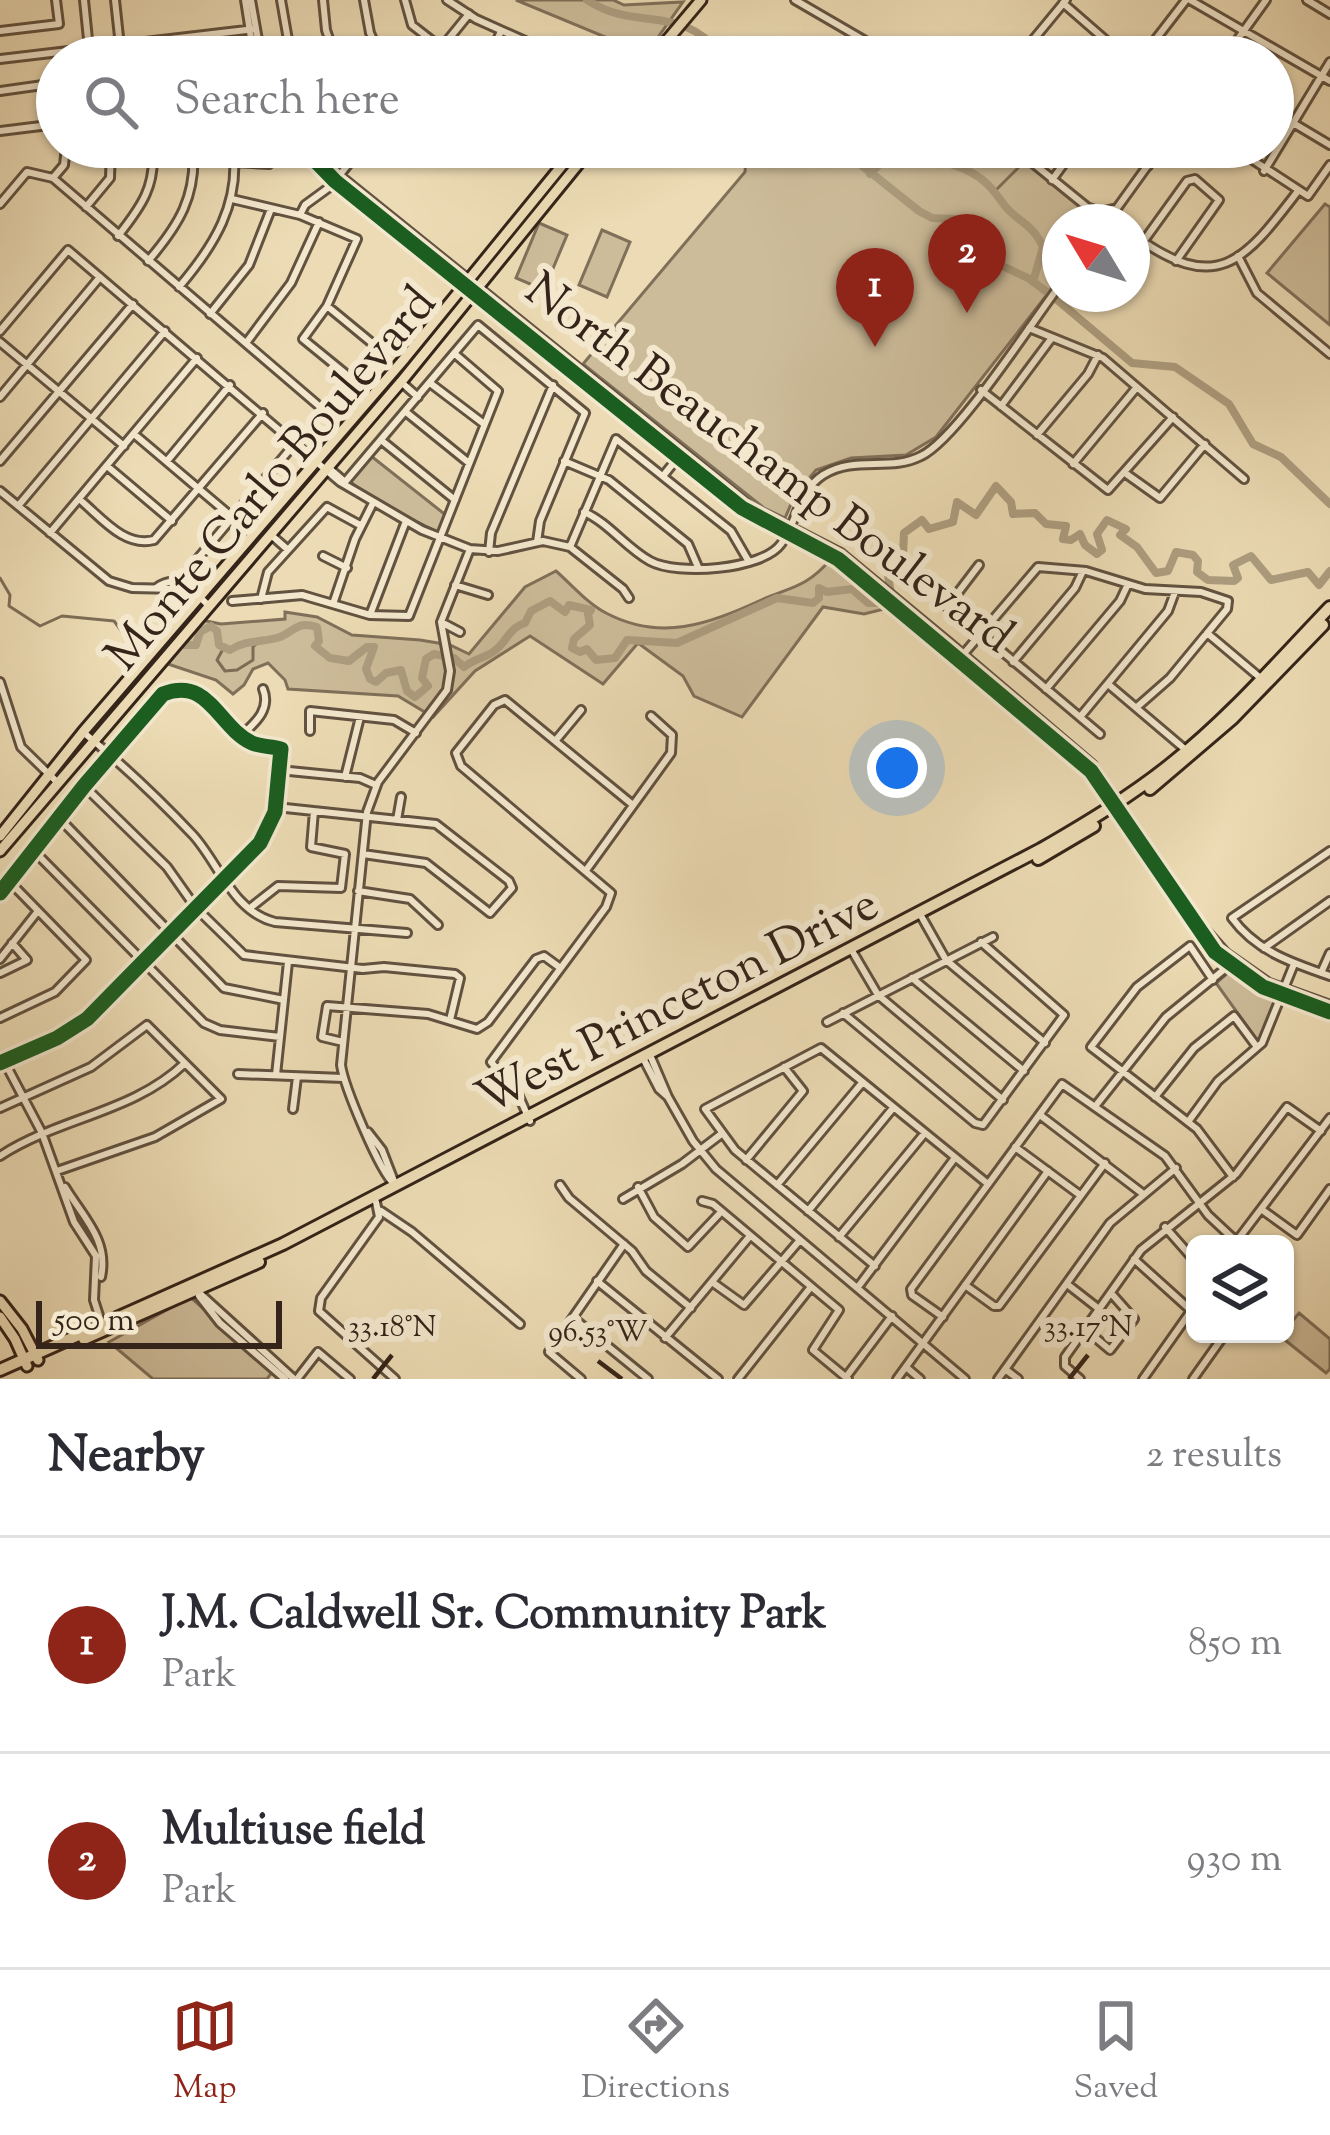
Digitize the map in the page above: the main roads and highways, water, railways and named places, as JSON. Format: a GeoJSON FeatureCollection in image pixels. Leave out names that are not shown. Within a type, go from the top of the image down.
{"type":"FeatureCollection","features":[{"type":"Feature","properties":{"kind":"highway","name":"West Princeton Drive"},"geometry":{"type":"LineString","coordinates":[[1264,681],[1330,607]]}},
{"type":"Feature","properties":{"kind":"highway","name":"West Princeton Drive"},"geometry":{"type":"LineString","coordinates":[[196,1290],[1002,874],[1118,806],[1190,754],[1330,617]]}},
{"type":"Feature","properties":{"kind":"highway","name":"West Princeton Drive"},"geometry":{"type":"LineString","coordinates":[[0,1374],[378,1206],[529,1119]]}},
{"type":"Feature","properties":{"kind":"main road"},"geometry":{"type":"LineString","coordinates":[[674,36],[700,4]]}},
{"type":"Feature","properties":{"kind":"main road","name":"Monte Carlo Boulevard"},"geometry":{"type":"LineString","coordinates":[[0,851],[88,735],[203,600],[400,382],[562,168]]}},
{"type":"Feature","properties":{"kind":"main road","name":"Monte Carlo Boulevard"},"geometry":{"type":"LineString","coordinates":[[203,600],[270,534],[574,168]]}},
{"type":"Feature","properties":{"kind":"main road","name":"Monte Carlo Boulevard"},"geometry":{"type":"LineString","coordinates":[[0,836],[53,779]]}},
{"type":"Feature","properties":{"kind":"main road"},"geometry":{"type":"LineString","coordinates":[[0,1301],[25,1333],[31,1360]]}},
{"type":"Feature","properties":{"kind":"main road"},"geometry":{"type":"LineString","coordinates":[[0,1317],[31,1360]]}},
{"type":"Feature","properties":{"kind":"waterway"},"geometry":{"type":"LineString","coordinates":[[587,0],[624,15],[674,23],[701,36]]}},
{"type":"Feature","properties":{"kind":"waterway"},"geometry":{"type":"LineString","coordinates":[[865,168],[919,211],[932,218],[956,219],[994,262],[1042,288]]}},
{"type":"Feature","properties":{"kind":"waterway"},"geometry":{"type":"LineString","coordinates":[[870,174],[876,168]]}},
{"type":"Feature","properties":{"kind":"waterway"},"geometry":{"type":"LineString","coordinates":[[960,168],[991,188],[1043,247],[1033,282]]}},
{"type":"Feature","properties":{"kind":"waterway"},"geometry":{"type":"LineString","coordinates":[[996,190],[1018,168]]}},
{"type":"Feature","properties":{"kind":"waterway"},"geometry":{"type":"LineString","coordinates":[[1071,312],[1132,363],[1175,367],[1229,404],[1253,444],[1281,457],[1330,504]]}},
{"type":"Feature","properties":{"kind":"waterway"},"geometry":{"type":"LineString","coordinates":[[179,645],[196,645],[200,632],[211,626],[219,645],[230,650],[310,625],[317,627],[315,646],[330,658],[349,661],[374,647],[366,669],[370,679],[376,682],[386,673],[401,670],[407,691],[415,697],[428,686],[422,678],[426,659],[434,654],[454,658],[464,667],[493,652],[525,623],[531,611],[550,601],[565,612],[569,605],[591,610],[590,625],[574,639],[572,648],[587,649],[596,660],[615,658],[627,640],[677,643],[777,598],[813,603],[819,598],[819,588],[827,592],[852,589],[868,603],[877,603],[891,593],[885,558],[903,555],[904,533],[922,520],[929,529],[953,522],[957,502],[976,515],[996,486],[1011,502],[1013,514],[1035,513],[1046,524],[1066,526],[1063,539],[1080,534],[1097,554],[1102,550],[1097,534],[1107,520],[1126,529],[1120,535],[1137,547],[1156,573],[1168,571],[1176,552],[1193,555],[1197,572],[1208,580],[1234,581],[1238,578],[1233,565],[1251,556],[1271,580],[1308,572],[1319,585],[1330,571]]}},
{"type":"Feature","properties":{"kind":"waterway"},"geometry":{"type":"LineString","coordinates":[[0,578],[10,595],[9,606],[40,626],[62,616],[114,621],[129,641],[159,640],[161,630],[179,610],[177,594]]}},
{"type":"Feature","properties":{"kind":"waterway"},"geometry":{"type":"LineString","coordinates":[[223,649],[217,660],[225,671],[237,670],[253,660],[253,647],[262,638]]}},
{"type":"Feature","properties":{"kind":"place","name":"Multiuse field"},"geometry":{"type":"Point","coordinates":[967,313]}},
{"type":"Feature","properties":{"kind":"place","name":"J.M. Caldwell Sr. Community Park"},"geometry":{"type":"Point","coordinates":[875,347]}}]}
